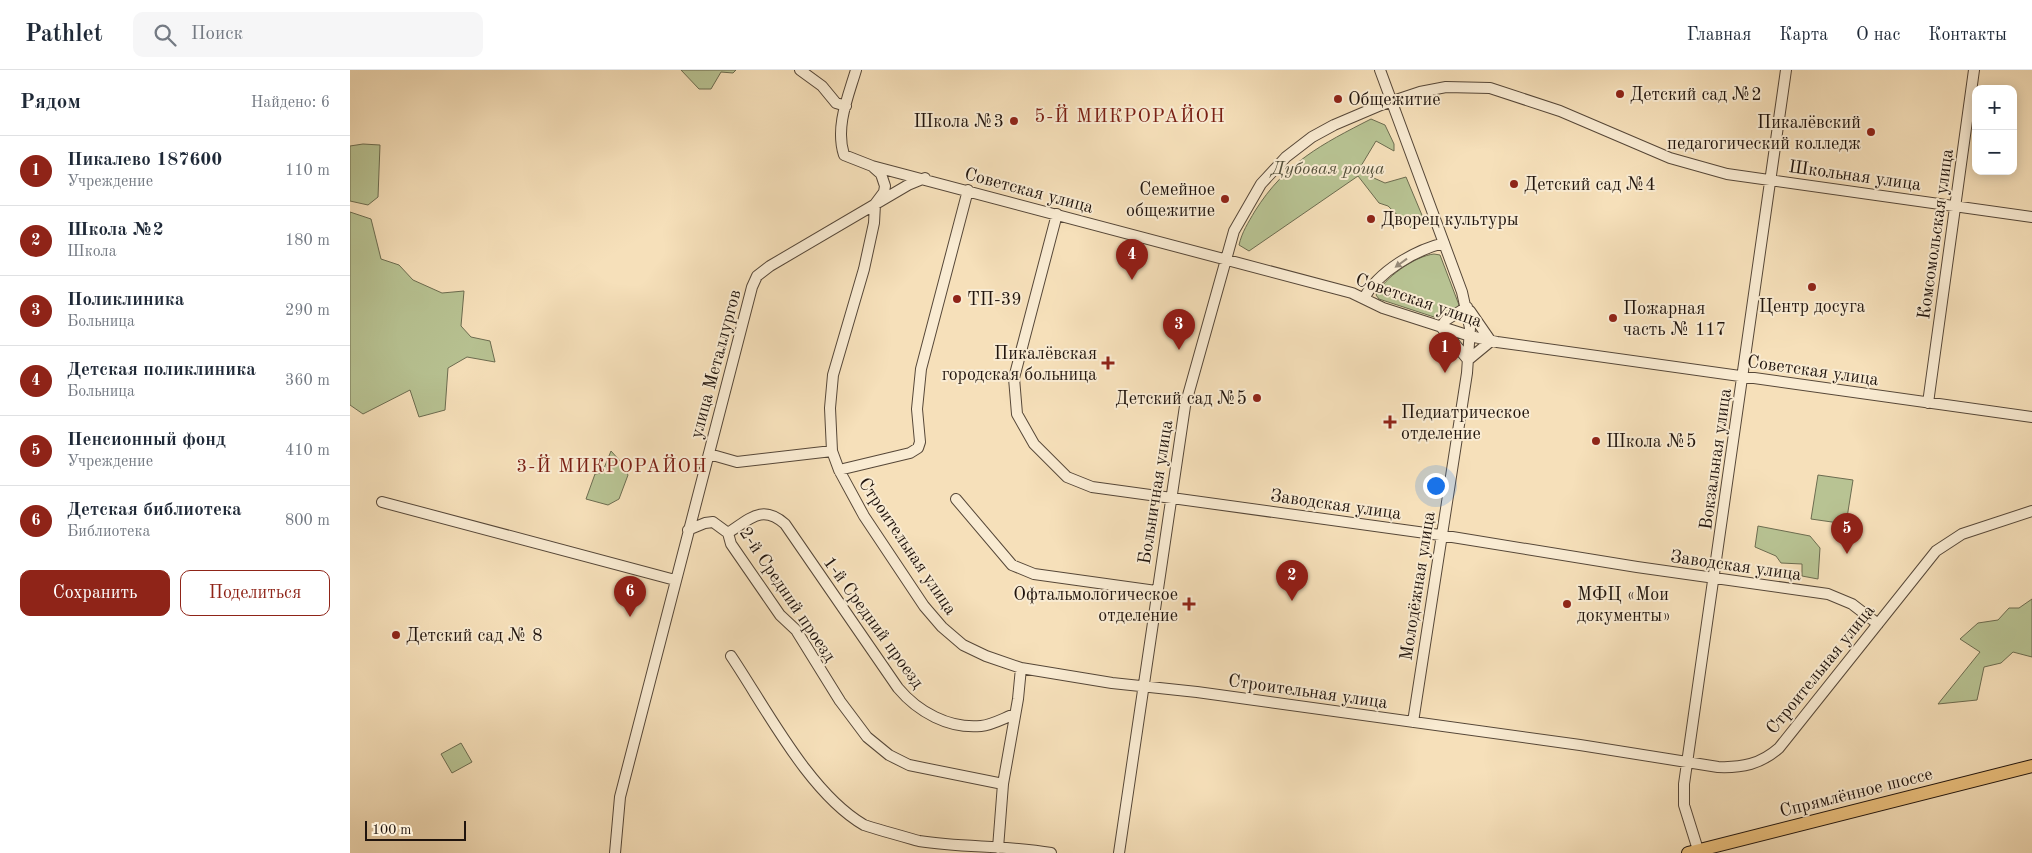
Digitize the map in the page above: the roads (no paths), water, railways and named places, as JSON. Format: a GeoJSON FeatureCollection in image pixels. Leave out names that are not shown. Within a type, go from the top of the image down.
{"type":"FeatureCollection","features":[{"type":"Feature","properties":{"kind":"main road","name":"Спрямлённое шоссе"},"geometry":{"type":"LineString","coordinates":[[1695,852],[2032,766]]}},
{"type":"Feature","properties":{"kind":"street"},"geometry":{"type":"LineString","coordinates":[[800,70],[822,86],[836,103],[846,106],[856,70]]}},
{"type":"Feature","properties":{"kind":"street"},"geometry":{"type":"LineString","coordinates":[[1380,70],[1467,307],[1482,332],[1491,341],[1468,360],[1441,327],[1446,320],[1467,307]]}},
{"type":"Feature","properties":{"kind":"street","name":"Вокзальная улица"},"geometry":{"type":"LineString","coordinates":[[1695,852],[1684,805],[1687,761],[1715,578],[1786,70]]}},
{"type":"Feature","properties":{"kind":"street","name":"Комсомольская улица"},"geometry":{"type":"LineString","coordinates":[[1928,403],[1974,70]]}},
{"type":"Feature","properties":{"kind":"street","name":"Школьная улица"},"geometry":{"type":"LineString","coordinates":[[1226,260],[1234,231],[1245,209],[1261,184],[1286,157],[1334,125],[1392,101],[1420,92],[1446,87],[1490,88],[1560,111],[1670,158],[1726,174],[2032,217]]}},
{"type":"Feature","properties":{"kind":"street","name":"Советская улица"},"geometry":{"type":"LineString","coordinates":[[846,106],[840,142],[844,155],[872,166],[925,178],[1364,298],[1383,308],[1470,336],[1491,341],[2032,417]]}},
{"type":"Feature","properties":{"kind":"street","name":"Строительная улица"},"geometry":{"type":"LineString","coordinates":[[872,166],[881,174],[886,186],[875,204],[874,223],[864,268],[833,375],[830,408],[832,451],[839,470],[864,516],[924,606],[942,627],[963,646],[1021,668],[1413,722],[1718,767],[1754,764],[1768,757],[1790,734],[1913,577],[1936,551],[1947,542],[1962,534],[2032,511]]}},
{"type":"Feature","properties":{"kind":"street","name":"улица Металлургов"},"geometry":{"type":"LineString","coordinates":[[616,853],[620,797],[749,294],[758,276],[770,266],[875,204],[925,178]]}},
{"type":"Feature","properties":{"kind":"street"},"geometry":{"type":"LineString","coordinates":[[839,470],[910,453],[918,448],[920,442],[917,410],[920,369],[968,190]]}},
{"type":"Feature","properties":{"kind":"street","name":"Заводская улица"},"geometry":{"type":"LineString","coordinates":[[1057,214],[1014,378],[1017,414],[1034,444],[1067,477],[1092,486],[1440,535],[1838,597],[1861,610],[1878,624]]}},
{"type":"Feature","properties":{"kind":"street"},"geometry":{"type":"LineString","coordinates":[[1364,298],[1369,289],[1415,253],[1444,243]]}},
{"type":"Feature","properties":{"kind":"street","name":"Больничная улица"},"geometry":{"type":"LineString","coordinates":[[1118,853],[1185,406],[1226,260]]}},
{"type":"Feature","properties":{"kind":"street","name":"Молодёжная улица"},"geometry":{"type":"LineString","coordinates":[[1413,722],[1468,360],[1470,336],[1467,307]]}},
{"type":"Feature","properties":{"kind":"street"},"geometry":{"type":"LineString","coordinates":[[708,454],[737,462],[832,451]]}},
{"type":"Feature","properties":{"kind":"street"},"geometry":{"type":"LineString","coordinates":[[956,499],[1012,565],[1034,574],[1156,591]]}},
{"type":"Feature","properties":{"kind":"street"},"geometry":{"type":"LineString","coordinates":[[382,502],[675,580]]}},
{"type":"Feature","properties":{"kind":"street","name":"1-й Средний проезд"},"geometry":{"type":"LineString","coordinates":[[728,533],[763,513],[770,514],[785,524],[898,688],[919,708],[935,717],[966,726],[983,726],[1015,714]]}},
{"type":"Feature","properties":{"kind":"street","name":"2-й Средний проезд"},"geometry":{"type":"LineString","coordinates":[[688,530],[713,522],[728,533],[730,544],[780,615],[796,630],[840,702],[867,738],[889,755],[909,765],[1003,784]]}},
{"type":"Feature","properties":{"kind":"street"},"geometry":{"type":"LineString","coordinates":[[731,656],[780,733],[827,793],[849,814],[866,826],[917,840],[998,848],[1021,848],[1051,853]]}},
{"type":"Feature","properties":{"kind":"street"},"geometry":{"type":"LineString","coordinates":[[998,848],[1003,784],[1021,668]]}},
{"type":"Feature","properties":{"kind":"place","name":"Детский сад №2"},"geometry":{"type":"Point","coordinates":[1620,94]}},
{"type":"Feature","properties":{"kind":"place","name":"Общежитие"},"geometry":{"type":"Point","coordinates":[1338,99]}},
{"type":"Feature","properties":{"kind":"place","name":"Школа №3"},"geometry":{"type":"Point","coordinates":[1014,121]}},
{"type":"Feature","properties":{"kind":"place","name":"Пикалёвский педагогический колледж"},"geometry":{"type":"Point","coordinates":[1871,132]}},
{"type":"Feature","properties":{"kind":"place","name":"Детский сад №4"},"geometry":{"type":"Point","coordinates":[1514,184]}},
{"type":"Feature","properties":{"kind":"place","name":"Семейное общежитие"},"geometry":{"type":"Point","coordinates":[1225,199]}},
{"type":"Feature","properties":{"kind":"place","name":"Дворец культуры"},"geometry":{"type":"Point","coordinates":[1371,219]}},
{"type":"Feature","properties":{"kind":"place","name":"Детская поликлиника"},"geometry":{"type":"Point","coordinates":[1132,280]}},
{"type":"Feature","properties":{"kind":"place","name":"Центр досуга"},"geometry":{"type":"Point","coordinates":[1812,287]}},
{"type":"Feature","properties":{"kind":"place","name":"ТП-39"},"geometry":{"type":"Point","coordinates":[957,299]}},
{"type":"Feature","properties":{"kind":"place","name":"Пожарная часть № 117"},"geometry":{"type":"Point","coordinates":[1613,318]}},
{"type":"Feature","properties":{"kind":"place","name":"Поликлиника"},"geometry":{"type":"Point","coordinates":[1179,350]}},
{"type":"Feature","properties":{"kind":"place","name":"Пикалёвская городская больница"},"geometry":{"type":"Point","coordinates":[1108,363]}},
{"type":"Feature","properties":{"kind":"place","name":"Пикалево 187600"},"geometry":{"type":"Point","coordinates":[1445,373]}},
{"type":"Feature","properties":{"kind":"place","name":"Детский сад №5"},"geometry":{"type":"Point","coordinates":[1257,398]}},
{"type":"Feature","properties":{"kind":"place","name":"Педиатрическое отделение"},"geometry":{"type":"Point","coordinates":[1390,422]}},
{"type":"Feature","properties":{"kind":"place","name":"Школа №5"},"geometry":{"type":"Point","coordinates":[1596,441]}},
{"type":"Feature","properties":{"kind":"place","name":"Пенсионный фонд"},"geometry":{"type":"Point","coordinates":[1847,554]}},
{"type":"Feature","properties":{"kind":"place","name":"Школа №2"},"geometry":{"type":"Point","coordinates":[1292,601]}},
{"type":"Feature","properties":{"kind":"place","name":"Офтальмологическое отделение"},"geometry":{"type":"Point","coordinates":[1189,604]}},
{"type":"Feature","properties":{"kind":"place","name":"МФЦ «Мои документы»"},"geometry":{"type":"Point","coordinates":[1567,604]}},
{"type":"Feature","properties":{"kind":"place","name":"Детская библиотека"},"geometry":{"type":"Point","coordinates":[630,617]}},
{"type":"Feature","properties":{"kind":"place","name":"Детский сад № 8"},"geometry":{"type":"Point","coordinates":[396,635]}},
{"type":"Feature","properties":{"kind":"district","name":"5-Й МИКРОРАЙОН"},"geometry":{"type":"Point","coordinates":[1130,115]}},
{"type":"Feature","properties":{"kind":"district","name":"3-Й МИКРОРАЙОН"},"geometry":{"type":"Point","coordinates":[612,465]}},
{"type":"Feature","properties":{"kind":"park label","name":"Дубовая роща"},"geometry":{"type":"Point","coordinates":[1328,168]}}]}
